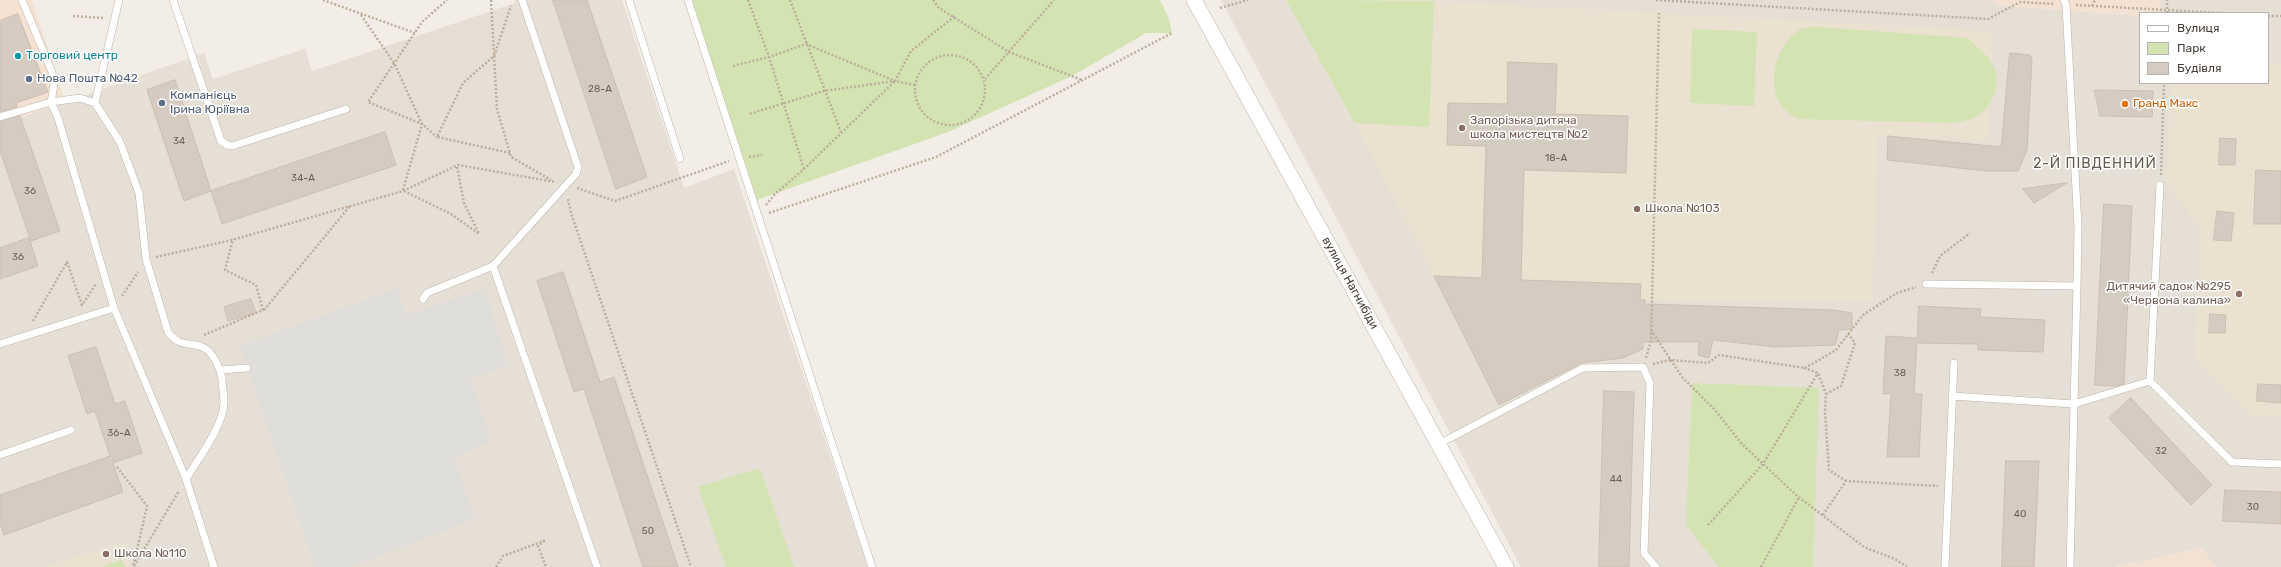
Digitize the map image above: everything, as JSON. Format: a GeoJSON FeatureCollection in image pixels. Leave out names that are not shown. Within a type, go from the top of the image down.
{"type":"FeatureCollection","features":[{"type":"Feature","properties":{"kind":"street","name":"вулиця Нагнибіди"},"geometry":{"type":"LineString","coordinates":[[1194,0],[1506,567]]}},
{"type":"Feature","properties":{"kind":"lane"},"geometry":{"type":"LineString","coordinates":[[22,0],[52,72],[54,85],[51,102],[58,118],[114,308],[186,479],[214,567]]}},
{"type":"Feature","properties":{"kind":"lane"},"geometry":{"type":"LineString","coordinates":[[95,103],[119,0]]}},
{"type":"Feature","properties":{"kind":"lane"},"geometry":{"type":"LineString","coordinates":[[174,0],[222,141],[227,145],[232,146],[346,109]]}},
{"type":"Feature","properties":{"kind":"lane"},"geometry":{"type":"LineString","coordinates":[[423,299],[427,293],[494,266],[576,174],[578,167],[577,158],[522,0]]}},
{"type":"Feature","properties":{"kind":"lane"},"geometry":{"type":"LineString","coordinates":[[629,0],[680,159]]}},
{"type":"Feature","properties":{"kind":"lane"},"geometry":{"type":"LineString","coordinates":[[688,0],[738,158],[759,216],[872,567]]}},
{"type":"Feature","properties":{"kind":"lane"},"geometry":{"type":"LineString","coordinates":[[2065,2],[2078,227],[2070,567]]}},
{"type":"Feature","properties":{"kind":"lane"},"geometry":{"type":"LineString","coordinates":[[0,117],[51,102],[80,98],[95,103],[120,142],[131,168],[139,193],[146,259],[168,332],[174,341],[182,345],[205,349],[211,354],[221,370],[224,403],[221,418],[186,479]]}},
{"type":"Feature","properties":{"kind":"lane"},"geometry":{"type":"LineString","coordinates":[[2160,185],[2150,381],[2232,462],[2281,464]]}},
{"type":"Feature","properties":{"kind":"lane"},"geometry":{"type":"LineString","coordinates":[[494,266],[597,567]]}},
{"type":"Feature","properties":{"kind":"lane"},"geometry":{"type":"LineString","coordinates":[[1926,284],[2077,286]]}},
{"type":"Feature","properties":{"kind":"lane"},"geometry":{"type":"LineString","coordinates":[[0,344],[114,308]]}},
{"type":"Feature","properties":{"kind":"lane"},"geometry":{"type":"LineString","coordinates":[[1945,567],[1954,363]]}},
{"type":"Feature","properties":{"kind":"lane"},"geometry":{"type":"LineString","coordinates":[[1439,444],[1583,368],[1643,367],[1650,383],[1644,553],[1656,567]]}},
{"type":"Feature","properties":{"kind":"lane"},"geometry":{"type":"LineString","coordinates":[[221,370],[247,368]]}},
{"type":"Feature","properties":{"kind":"lane"},"geometry":{"type":"LineString","coordinates":[[1952,396],[2074,404],[2150,381]]}},
{"type":"Feature","properties":{"kind":"lane"},"geometry":{"type":"LineString","coordinates":[[0,455],[71,430]]}},
{"type":"Feature","properties":{"kind":"path"},"geometry":{"type":"LineString","coordinates":[[323,0],[361,15],[415,33]]}},
{"type":"Feature","properties":{"kind":"path"},"geometry":{"type":"LineString","coordinates":[[447,0],[422,22],[368,102],[422,124],[437,136],[510,153]]}},
{"type":"Feature","properties":{"kind":"path"},"geometry":{"type":"LineString","coordinates":[[491,0],[497,109],[511,157],[554,182]]}},
{"type":"Feature","properties":{"kind":"path"},"geometry":{"type":"LineString","coordinates":[[437,136],[463,83],[494,56],[513,0]]}},
{"type":"Feature","properties":{"kind":"path"},"geometry":{"type":"LineString","coordinates":[[748,0],[769,57],[804,169]]}},
{"type":"Feature","properties":{"kind":"path"},"geometry":{"type":"LineString","coordinates":[[790,0],[841,132]]}},
{"type":"Feature","properties":{"kind":"path"},"geometry":{"type":"LineString","coordinates":[[932,0],[939,8],[955,16],[1009,52],[1082,80]]}},
{"type":"Feature","properties":{"kind":"path"},"geometry":{"type":"LineString","coordinates":[[984,80],[1054,0]]}},
{"type":"Feature","properties":{"kind":"path"},"geometry":{"type":"LineString","coordinates":[[1220,8],[1248,0]]}},
{"type":"Feature","properties":{"kind":"path"},"geometry":{"type":"LineString","coordinates":[[1656,0],[1988,19],[2020,2],[2065,2],[2092,6],[2167,12],[2167,0]]}},
{"type":"Feature","properties":{"kind":"path"},"geometry":{"type":"LineString","coordinates":[[2092,6],[2095,0]]}},
{"type":"Feature","properties":{"kind":"path"},"geometry":{"type":"LineString","coordinates":[[1643,367],[1651,341],[1659,13]]}},
{"type":"Feature","properties":{"kind":"path"},"geometry":{"type":"LineString","coordinates":[[361,15],[394,63],[422,124],[403,191]]}},
{"type":"Feature","properties":{"kind":"path"},"geometry":{"type":"LineString","coordinates":[[73,16],[114,19]]}},
{"type":"Feature","properties":{"kind":"path"},"geometry":{"type":"LineString","coordinates":[[775,194],[804,169],[895,81],[911,51],[955,16]]}},
{"type":"Feature","properties":{"kind":"path"},"geometry":{"type":"LineString","coordinates":[[2269,16],[2281,16]]}},
{"type":"Feature","properties":{"kind":"path"},"geometry":{"type":"LineString","coordinates":[[759,216],[936,157],[1172,32]]}},
{"type":"Feature","properties":{"kind":"path"},"geometry":{"type":"LineString","coordinates":[[733,66],[769,57],[806,44],[895,81],[915,85]]}},
{"type":"Feature","properties":{"kind":"path"},"geometry":{"type":"LineString","coordinates":[[948,55],[959,56],[970,61],[979,69],[984,80],[986,91],[984,103],[978,113],[970,121],[959,125],[947,126],[936,123],[922,112],[915,97],[915,85],[919,74],[926,64],[936,58],[948,55]]}},
{"type":"Feature","properties":{"kind":"path"},"geometry":{"type":"LineString","coordinates":[[749,114],[824,91],[895,81]]}},
{"type":"Feature","properties":{"kind":"path"},"geometry":{"type":"LineString","coordinates":[[2160,185],[2164,84]]}},
{"type":"Feature","properties":{"kind":"path"},"geometry":{"type":"LineString","coordinates":[[114,308],[146,259],[232,240],[403,191],[458,165],[554,182],[615,201],[738,158],[762,155]]}},
{"type":"Feature","properties":{"kind":"path"},"geometry":{"type":"LineString","coordinates":[[403,191],[451,214],[479,234],[464,203],[458,165]]}},
{"type":"Feature","properties":{"kind":"path"},"geometry":{"type":"LineString","coordinates":[[565,186],[571,213],[691,567]]}},
{"type":"Feature","properties":{"kind":"path"},"geometry":{"type":"LineString","coordinates":[[182,345],[263,310],[350,206]]}},
{"type":"Feature","properties":{"kind":"path"},"geometry":{"type":"LineString","coordinates":[[1803,368],[1836,350],[1863,314],[1897,293],[1926,284],[1940,256],[1970,233]]}},
{"type":"Feature","properties":{"kind":"path"},"geometry":{"type":"LineString","coordinates":[[232,240],[225,270],[256,285],[263,310]]}},
{"type":"Feature","properties":{"kind":"path"},"geometry":{"type":"LineString","coordinates":[[24,336],[67,262],[82,305],[104,272]]}},
{"type":"Feature","properties":{"kind":"path"},"geometry":{"type":"LineString","coordinates":[[1651,330],[1682,377],[1764,464],[1799,497],[1864,547],[1895,559],[1907,567]]}},
{"type":"Feature","properties":{"kind":"path"},"geometry":{"type":"LineString","coordinates":[[1826,394],[1842,386],[1855,343],[1848,334]]}},
{"type":"Feature","properties":{"kind":"path"},"geometry":{"type":"LineString","coordinates":[[1643,367],[1670,360],[1708,363],[1719,355],[1803,368],[1818,373]]}},
{"type":"Feature","properties":{"kind":"path"},"geometry":{"type":"LineString","coordinates":[[1818,373],[1826,394],[1825,412],[1829,470],[1846,481],[1948,486]]}},
{"type":"Feature","properties":{"kind":"path"},"geometry":{"type":"LineString","coordinates":[[1708,525],[1764,464],[1818,373]]}},
{"type":"Feature","properties":{"kind":"path"},"geometry":{"type":"LineString","coordinates":[[117,467],[147,506],[133,567]]}},
{"type":"Feature","properties":{"kind":"path"},"geometry":{"type":"LineString","coordinates":[[133,567],[186,479]]}},
{"type":"Feature","properties":{"kind":"path"},"geometry":{"type":"LineString","coordinates":[[1823,515],[1846,481]]}},
{"type":"Feature","properties":{"kind":"path"},"geometry":{"type":"LineString","coordinates":[[1761,567],[1799,497]]}},
{"type":"Feature","properties":{"kind":"path"},"geometry":{"type":"LineString","coordinates":[[496,567],[504,556],[544,541],[538,546],[546,567]]}},
{"type":"Feature","properties":{"kind":"shaded area"},"geometry":{"type":"Polygon","coordinates":[[[0,0],[32,0],[65,102],[0,125],[0,0]]]}},
{"type":"Feature","properties":{"kind":"shaded area"},"geometry":{"type":"Polygon","coordinates":[[[514,0],[622,0],[684,188],[734,169],[868,567],[0,567],[0,125],[204,53],[213,79],[305,49],[312,71],[515,3],[514,0]]]}},
{"type":"Feature","properties":{"kind":"shaded area"},"geometry":{"type":"Polygon","coordinates":[[[1221,0],[1995,0],[1995,5],[2139,16],[2139,84],[2269,84],[2269,12],[2159,12],[2160,0],[2281,0],[2281,567],[2216,567],[2201,548],[2115,567],[1521,567],[1221,0]]]}},
{"type":"Feature","properties":{"kind":"shaded area","name":"Школа №103"},"geometry":{"type":"Polygon","coordinates":[[[1286,0],[1415,0],[1993,31],[1989,141],[1877,136],[1873,301],[1640,300],[1640,284],[1434,276],[1355,123],[1286,0]]]}},
{"type":"Feature","properties":{"kind":"shaded area"},"geometry":{"type":"Polygon","coordinates":[[[1995,0],[2160,0],[2159,12],[2139,12],[2139,16],[1994,5],[1995,0]]]}},
{"type":"Feature","properties":{"kind":"shaded area","name":"Дитячий садок №295 «Червона калина»"},"geometry":{"type":"Polygon","coordinates":[[[2269,62],[2281,63],[2281,417],[2249,416],[2194,360],[2201,229],[2166,184],[2171,84],[2269,84],[2269,62]]]}},
{"type":"Feature","properties":{"kind":"shaded area"},"geometry":{"type":"Polygon","coordinates":[[[397,288],[406,315],[485,288],[508,365],[471,379],[491,442],[454,457],[475,519],[351,567],[315,567],[240,346],[397,288]]]}},
{"type":"Feature","properties":{"kind":"shaded area","name":"Школа №110"},"geometry":{"type":"Polygon","coordinates":[[[124,542],[132,567],[43,567],[124,542]]]}},
{"type":"Feature","properties":{"kind":"shaded area"},"geometry":{"type":"Polygon","coordinates":[[[2202,548],[2216,567],[2115,567],[2202,548]]]}},
{"type":"Feature","properties":{"kind":"green space"},"geometry":{"type":"Polygon","coordinates":[[[691,0],[1160,0],[1169,19],[1172,33],[1146,33],[1072,76],[948,132],[757,200],[691,0]]]}},
{"type":"Feature","properties":{"kind":"green space"},"geometry":{"type":"Polygon","coordinates":[[[1286,0],[1434,1],[1429,127],[1355,123],[1286,0]]]}},
{"type":"Feature","properties":{"kind":"green space"},"geometry":{"type":"Polygon","coordinates":[[[1819,27],[1967,38],[1988,57],[1996,71],[1997,85],[1993,98],[1985,110],[1974,118],[1954,123],[1798,119],[1781,105],[1777,96],[1774,85],[1776,63],[1786,43],[1793,35],[1803,28],[1819,27]]]}},
{"type":"Feature","properties":{"kind":"green space"},"geometry":{"type":"Polygon","coordinates":[[[1692,29],[1757,32],[1754,106],[1690,103],[1692,29]]]}},
{"type":"Feature","properties":{"kind":"green space"},"geometry":{"type":"Polygon","coordinates":[[[1692,383],[1819,388],[1813,567],[1719,567],[1686,525],[1692,383]]]}},
{"type":"Feature","properties":{"kind":"green space"},"geometry":{"type":"Polygon","coordinates":[[[760,468],[794,567],[726,567],[698,487],[760,468]]]}},
{"type":"Feature","properties":{"kind":"green space"},"geometry":{"type":"Polygon","coordinates":[[[122,560],[125,567],[101,567],[122,560]]]}},
{"type":"Feature","properties":{"kind":"building"},"geometry":{"type":"Polygon","coordinates":[[[553,0],[587,0],[647,177],[616,189],[553,0]]]}},
{"type":"Feature","properties":{"kind":"building","name":"Торговий центр"},"geometry":{"type":"Polygon","coordinates":[[[18,14],[48,92],[16,103],[17,107],[0,112],[0,21],[18,14]]]}},
{"type":"Feature","properties":{"kind":"building"},"geometry":{"type":"Polygon","coordinates":[[[2010,53],[2030,55],[2032,60],[2027,150],[2018,171],[1986,171],[1887,160],[1888,136],[2001,147],[2010,53]]]}},
{"type":"Feature","properties":{"kind":"building"},"geometry":{"type":"Polygon","coordinates":[[[1508,62],[1557,64],[1555,114],[1628,116],[1626,173],[1524,170],[1521,280],[1641,284],[1640,300],[1645,300],[1645,304],[1833,310],[1852,313],[1852,329],[1839,330],[1835,345],[1775,347],[1713,340],[1709,358],[1698,355],[1699,342],[1643,342],[1643,349],[1623,358],[1581,363],[1499,405],[1434,276],[1482,278],[1486,146],[1447,145],[1448,103],[1507,104],[1508,62]]]}},
{"type":"Feature","properties":{"kind":"building"},"geometry":{"type":"Polygon","coordinates":[[[175,80],[211,191],[184,201],[147,90],[175,80]]]}},
{"type":"Feature","properties":{"kind":"building","name":"Гранд Макс"},"geometry":{"type":"Polygon","coordinates":[[[2095,90],[2153,91],[2152,117],[2100,116],[2095,90]]]}},
{"type":"Feature","properties":{"kind":"building"},"geometry":{"type":"Polygon","coordinates":[[[20,116],[60,231],[31,241],[0,151],[0,122],[20,116]]]}},
{"type":"Feature","properties":{"kind":"building"},"geometry":{"type":"Polygon","coordinates":[[[385,132],[396,165],[222,224],[211,191],[385,132]]]}},
{"type":"Feature","properties":{"kind":"building"},"geometry":{"type":"Polygon","coordinates":[[[2220,138],[2236,139],[2235,165],[2219,165],[2220,138]]]}},
{"type":"Feature","properties":{"kind":"building"},"geometry":{"type":"Polygon","coordinates":[[[2256,170],[2281,171],[2281,224],[2254,224],[2256,170]]]}},
{"type":"Feature","properties":{"kind":"building"},"geometry":{"type":"Polygon","coordinates":[[[2067,183],[2034,203],[2023,189],[2067,183]]]}},
{"type":"Feature","properties":{"kind":"building"},"geometry":{"type":"Polygon","coordinates":[[[2104,204],[2132,206],[2124,384],[2117,386],[2095,385],[2104,204]]]}},
{"type":"Feature","properties":{"kind":"building"},"geometry":{"type":"Polygon","coordinates":[[[2217,211],[2234,213],[2231,241],[2214,240],[2217,211]]]}},
{"type":"Feature","properties":{"kind":"building"},"geometry":{"type":"Polygon","coordinates":[[[29,238],[38,266],[0,279],[0,248],[29,238]]]}},
{"type":"Feature","properties":{"kind":"building"},"geometry":{"type":"Polygon","coordinates":[[[563,272],[600,382],[614,377],[678,567],[643,567],[584,389],[574,392],[537,281],[563,272]]]}},
{"type":"Feature","properties":{"kind":"building"},"geometry":{"type":"Polygon","coordinates":[[[251,299],[256,313],[228,321],[224,307],[251,299]]]}},
{"type":"Feature","properties":{"kind":"building"},"geometry":{"type":"Polygon","coordinates":[[[1919,306],[1981,309],[1980,317],[2045,320],[2043,352],[1978,350],[1978,344],[1917,343],[1914,394],[1922,394],[1919,457],[1887,457],[1891,393],[1883,394],[1886,336],[1917,338],[1919,306]]]}},
{"type":"Feature","properties":{"kind":"building"},"geometry":{"type":"Polygon","coordinates":[[[2210,314],[2226,315],[2225,333],[2209,333],[2210,314]]]}},
{"type":"Feature","properties":{"kind":"building"},"geometry":{"type":"Polygon","coordinates":[[[96,347],[115,404],[125,401],[142,453],[113,463],[123,492],[4,535],[0,523],[0,495],[110,456],[95,411],[87,414],[68,356],[96,347]]]}},
{"type":"Feature","properties":{"kind":"building"},"geometry":{"type":"Polygon","coordinates":[[[2258,384],[2281,385],[2281,403],[2257,401],[2258,384]]]}},
{"type":"Feature","properties":{"kind":"building"},"geometry":{"type":"Polygon","coordinates":[[[1604,391],[1634,392],[1629,567],[1599,567],[1604,391]]]}},
{"type":"Feature","properties":{"kind":"building"},"geometry":{"type":"Polygon","coordinates":[[[2131,398],[2212,485],[2191,505],[2109,418],[2131,398]]]}},
{"type":"Feature","properties":{"kind":"building"},"geometry":{"type":"Polygon","coordinates":[[[2006,461],[2039,461],[2034,567],[2002,567],[2006,461]]]}},
{"type":"Feature","properties":{"kind":"building"},"geometry":{"type":"Polygon","coordinates":[[[2225,490],[2281,492],[2281,524],[2223,521],[2225,490]]]}},
{"type":"Feature","properties":{"kind":"place","name":"Торговий центр"},"geometry":{"type":"Point","coordinates":[18,56]}},
{"type":"Feature","properties":{"kind":"place","name":"Нова Пошта №42"},"geometry":{"type":"Point","coordinates":[29,79]}},
{"type":"Feature","properties":{"kind":"place","name":"Компанієць Ірина Юріївна"},"geometry":{"type":"Point","coordinates":[162,103]}},
{"type":"Feature","properties":{"kind":"place","name":"Гранд Макс"},"geometry":{"type":"Point","coordinates":[2125,104]}},
{"type":"Feature","properties":{"kind":"place","name":"Запорізька дитяча школа мистецтв №2"},"geometry":{"type":"Point","coordinates":[1462,128]}},
{"type":"Feature","properties":{"kind":"place","name":"Школа №103"},"geometry":{"type":"Point","coordinates":[1637,209]}},
{"type":"Feature","properties":{"kind":"place","name":"Дитячий садок №295 «Червона калина»"},"geometry":{"type":"Point","coordinates":[2239,294]}},
{"type":"Feature","properties":{"kind":"place","name":"Школа №110"},"geometry":{"type":"Point","coordinates":[106,554]}},
{"type":"Feature","properties":{"kind":"district","name":"2-Й ПІВДЕННИЙ"},"geometry":{"type":"Point","coordinates":[2095,164]}}]}
